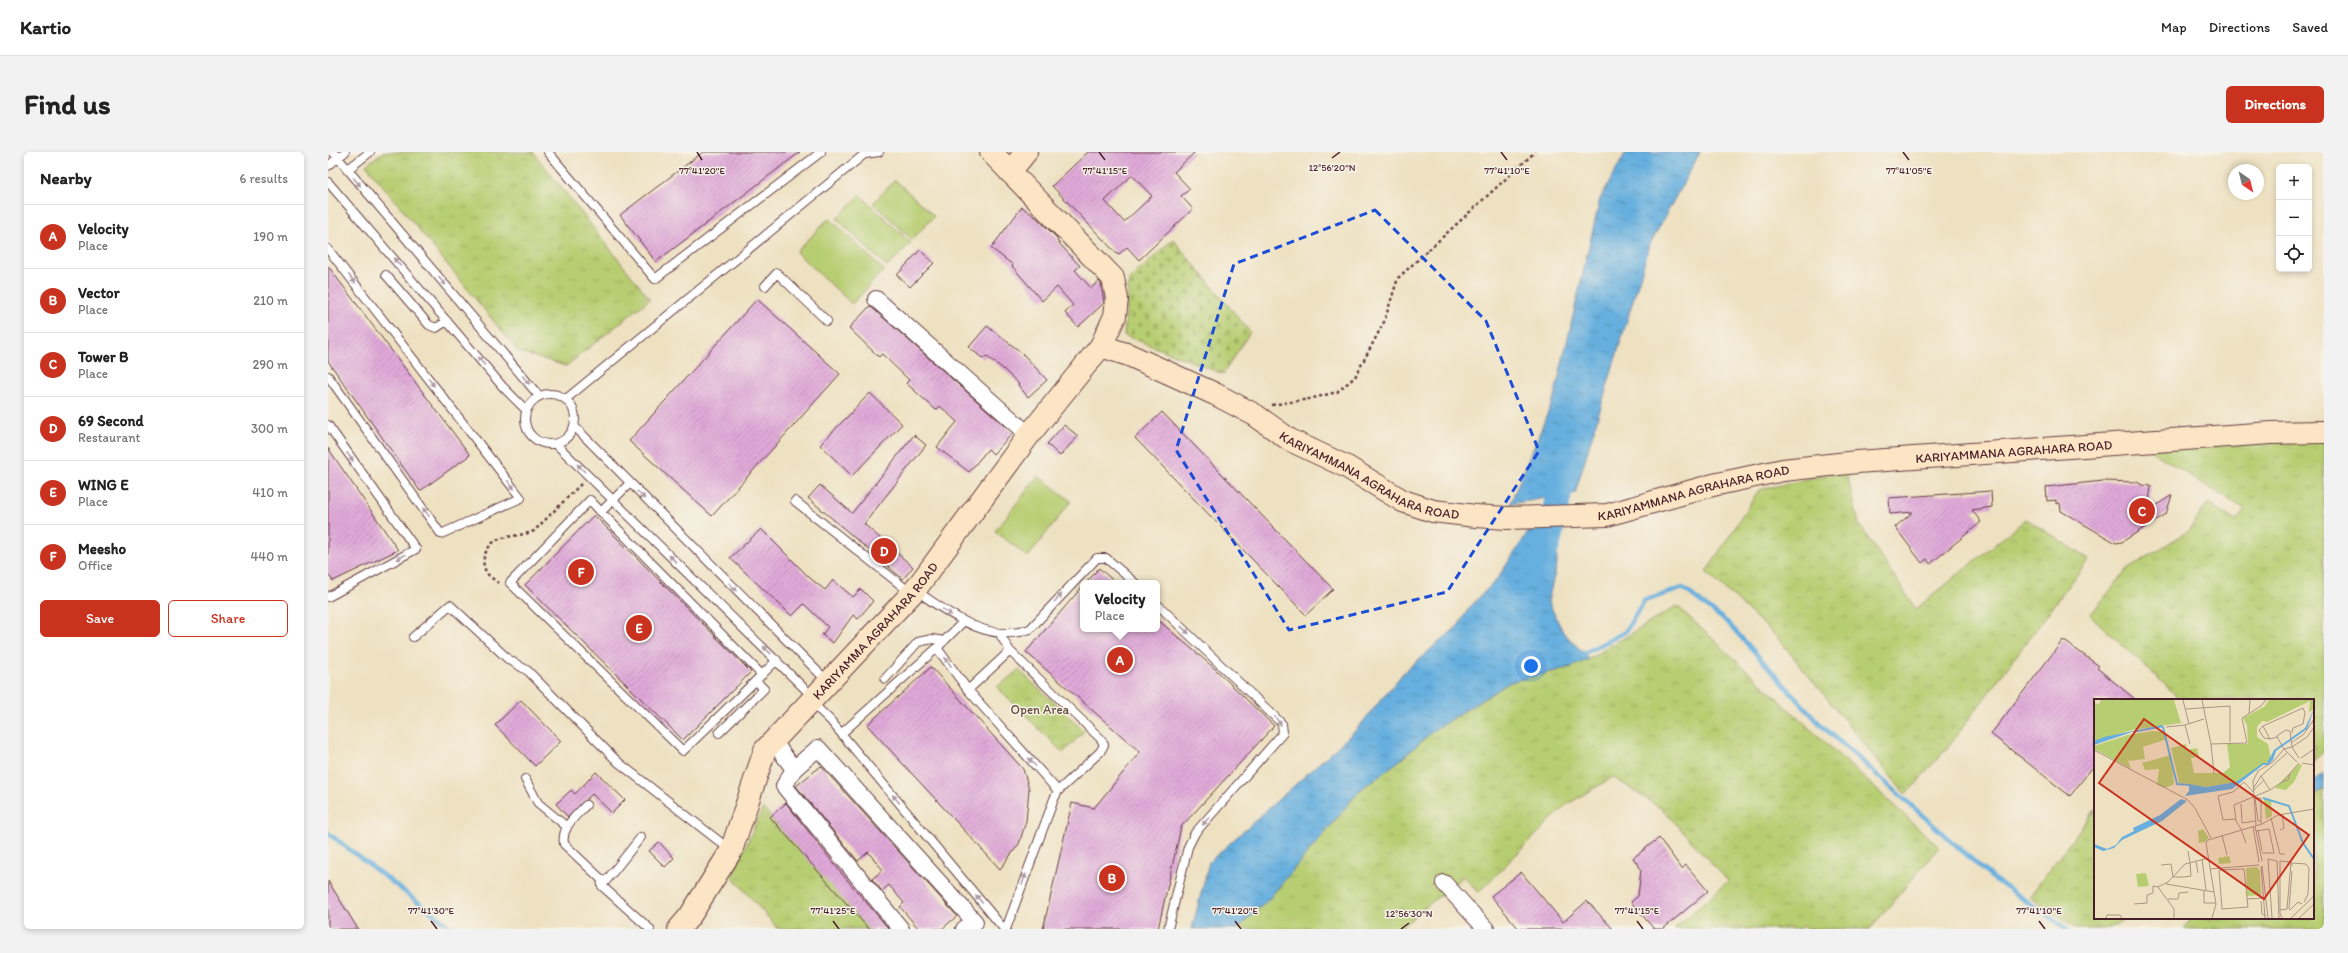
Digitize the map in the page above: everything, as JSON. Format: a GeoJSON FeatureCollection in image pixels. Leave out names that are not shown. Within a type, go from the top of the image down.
{"type":"FeatureCollection","features":[{"type":"Feature","properties":{"kind":"street","name":"KARIYAMMA AGRAHARA ROAD"},"geometry":{"type":"LineString","coordinates":[[679,929],[690,916],[731,851],[765,750],[913,592],[1029,435],[1101,346],[1115,316],[1116,299],[1113,278],[991,152]]}},
{"type":"Feature","properties":{"kind":"street"},"geometry":{"type":"LineString","coordinates":[[1010,172],[1026,152]]}},
{"type":"Feature","properties":{"kind":"street"},"geometry":{"type":"LineString","coordinates":[[876,299],[1029,435]]}},
{"type":"Feature","properties":{"kind":"street","name":"KARIYAMMANA AGRAHARA ROAD"},"geometry":{"type":"LineString","coordinates":[[1101,346],[1129,356],[1244,410],[1290,440],[1347,467],[1403,501],[1432,511],[1507,518],[1607,515],[1713,485],[1783,470],[1857,462],[2264,434],[2324,432]]}},
{"type":"Feature","properties":{"kind":"street"},"geometry":{"type":"LineString","coordinates":[[773,741],[794,769]]}},
{"type":"Feature","properties":{"kind":"street"},"geometry":{"type":"LineString","coordinates":[[901,929],[784,786],[794,769],[818,748],[975,922],[964,929]]}},
{"type":"Feature","properties":{"kind":"street"},"geometry":{"type":"LineString","coordinates":[[1444,882],[1486,929]]}},
{"type":"Feature","properties":{"kind":"lane"},"geometry":{"type":"LineString","coordinates":[[328,166],[335,155],[345,152]]}},
{"type":"Feature","properties":{"kind":"lane"},"geometry":{"type":"LineString","coordinates":[[347,170],[370,152]]}},
{"type":"Feature","properties":{"kind":"lane"},"geometry":{"type":"LineString","coordinates":[[548,152],[655,280],[821,152]]}},
{"type":"Feature","properties":{"kind":"lane"},"geometry":{"type":"LineString","coordinates":[[566,399],[866,153],[879,152]]}},
{"type":"Feature","properties":{"kind":"lane"},"geometry":{"type":"LineString","coordinates":[[335,155],[539,396]]}},
{"type":"Feature","properties":{"kind":"lane"},"geometry":{"type":"LineString","coordinates":[[328,182],[447,321],[526,410]]}},
{"type":"Feature","properties":{"kind":"lane"},"geometry":{"type":"LineString","coordinates":[[328,249],[521,498],[441,534],[328,376]]}},
{"type":"Feature","properties":{"kind":"lane"},"geometry":{"type":"LineString","coordinates":[[765,286],[777,273],[827,321]]}},
{"type":"Feature","properties":{"kind":"lane"},"geometry":{"type":"LineString","coordinates":[[386,275],[429,325],[436,328],[447,321]]}},
{"type":"Feature","properties":{"kind":"lane"},"geometry":{"type":"LineString","coordinates":[[556,444],[570,435],[575,427],[574,410],[566,399],[551,393],[539,396],[530,403],[526,410],[525,426],[529,433],[541,442],[556,444],[777,660],[818,694]]}},
{"type":"Feature","properties":{"kind":"lane"},"geometry":{"type":"LineString","coordinates":[[328,425],[416,550],[328,597]]}},
{"type":"Feature","properties":{"kind":"lane"},"geometry":{"type":"LineString","coordinates":[[575,427],[630,483],[818,694],[842,734],[1005,929],[1058,791],[1100,752],[1104,745],[1102,739],[1010,651],[999,633]]}},
{"type":"Feature","properties":{"kind":"lane"},"geometry":{"type":"LineString","coordinates":[[601,512],[630,483]]}},
{"type":"Feature","properties":{"kind":"lane"},"geometry":{"type":"LineString","coordinates":[[762,675],[590,500],[510,583],[682,751],[756,681],[762,675],[777,660]]}},
{"type":"Feature","properties":{"kind":"lane"},"geometry":{"type":"LineString","coordinates":[[795,501],[913,592],[963,622],[999,633],[1018,633],[1030,628],[1097,558],[1106,558],[1132,580]]}},
{"type":"Feature","properties":{"kind":"lane"},"geometry":{"type":"LineString","coordinates":[[413,637],[450,605],[508,658],[528,671],[618,762],[731,851]]}},
{"type":"Feature","properties":{"kind":"lane"},"geometry":{"type":"LineString","coordinates":[[1160,607],[1282,724],[1283,733],[1196,833],[1188,847],[1168,929]]}},
{"type":"Feature","properties":{"kind":"lane"},"geometry":{"type":"LineString","coordinates":[[842,734],[937,648],[963,622]]}},
{"type":"Feature","properties":{"kind":"lane"},"geometry":{"type":"LineString","coordinates":[[885,679],[918,642],[932,639],[944,641]]}},
{"type":"Feature","properties":{"kind":"lane"},"geometry":{"type":"LineString","coordinates":[[937,648],[968,690],[1058,791]]}},
{"type":"Feature","properties":{"kind":"lane"},"geometry":{"type":"LineString","coordinates":[[968,690],[1010,651]]}},
{"type":"Feature","properties":{"kind":"lane"},"geometry":{"type":"LineString","coordinates":[[719,732],[764,689],[756,681]]}},
{"type":"Feature","properties":{"kind":"lane"},"geometry":{"type":"LineString","coordinates":[[525,779],[538,802],[566,827]]}},
{"type":"Feature","properties":{"kind":"lane"},"geometry":{"type":"LineString","coordinates":[[586,805],[566,827],[562,835],[564,844],[601,879],[602,886],[650,929]]}},
{"type":"Feature","properties":{"kind":"lane"},"geometry":{"type":"LineString","coordinates":[[602,886],[641,837]]}},
{"type":"Feature","properties":{"kind":"path"},"geometry":{"type":"LineString","coordinates":[[1244,410],[1309,399],[1338,392],[1355,378],[1384,322],[1398,278],[1535,152]]}},
{"type":"Feature","properties":{"kind":"path"},"geometry":{"type":"LineString","coordinates":[[510,583],[501,585],[486,573],[484,558],[491,544],[497,540],[525,535],[534,531],[585,480]]}},
{"type":"Feature","properties":{"kind":"highlighted area"},"geometry":{"type":"Polygon","coordinates":[[[1375,210],[1486,321],[1539,451],[1447,592],[1289,630],[1176,450],[1234,264],[1375,210]]]}},
{"type":"Feature","properties":{"kind":"green space"},"geometry":{"type":"Polygon","coordinates":[[[383,152],[533,152],[650,299],[566,366],[519,352],[366,165],[383,152]]]}},
{"type":"Feature","properties":{"kind":"green space"},"geometry":{"type":"Polygon","coordinates":[[[895,180],[934,216],[912,240],[873,203],[895,180]]]}},
{"type":"Feature","properties":{"kind":"green space"},"geometry":{"type":"Polygon","coordinates":[[[860,195],[911,243],[887,267],[837,219],[860,195]]]}},
{"type":"Feature","properties":{"kind":"green space"},"geometry":{"type":"Polygon","coordinates":[[[829,218],[884,270],[852,304],[796,252],[829,218]]]}},
{"type":"Feature","properties":{"kind":"green space"},"geometry":{"type":"Polygon","coordinates":[[[1173,239],[1250,332],[1223,374],[1124,335],[1129,280],[1173,239]]]}},
{"type":"Feature","properties":{"kind":"green space"},"geometry":{"type":"Polygon","coordinates":[[[2324,430],[2324,751],[2314,760],[2314,699],[2178,699],[2179,698],[2090,615],[2127,570],[2188,531],[2208,503],[2236,521],[2245,510],[2148,449],[2324,430]]]}},
{"type":"Feature","properties":{"kind":"green space"},"geometry":{"type":"Polygon","coordinates":[[[1846,470],[1859,524],[1916,609],[2026,519],[2089,559],[1947,748],[1919,781],[1905,794],[1776,636],[1706,572],[1759,490],[1846,470]]]}},
{"type":"Feature","properties":{"kind":"green space"},"geometry":{"type":"Polygon","coordinates":[[[1038,476],[1071,501],[1028,557],[995,531],[1038,476]]]}},
{"type":"Feature","properties":{"kind":"green space"},"geometry":{"type":"Polygon","coordinates":[[[1677,606],[1939,847],[1870,929],[1807,929],[1803,926],[1799,929],[1674,929],[1728,881],[1662,809],[1613,777],[1566,805],[1478,893],[1464,876],[1399,929],[1237,929],[1267,901],[1361,789],[1399,761],[1434,730],[1510,682],[1571,667],[1589,659],[1677,606]]]}},
{"type":"Feature","properties":{"kind":"green space","name":"Open Area"},"geometry":{"type":"Polygon","coordinates":[[[1019,670],[1084,731],[1063,753],[997,687],[1019,670]]]}},
{"type":"Feature","properties":{"kind":"green space"},"geometry":{"type":"Polygon","coordinates":[[[2324,789],[2324,929],[2183,929],[2191,919],[2314,919],[2314,795],[2324,789]]]}},
{"type":"Feature","properties":{"kind":"green space"},"geometry":{"type":"Polygon","coordinates":[[[763,808],[870,929],[778,929],[732,876],[763,808]]]}},
{"type":"Feature","properties":{"kind":"green space"},"geometry":{"type":"Polygon","coordinates":[[[2094,810],[2094,919],[2124,919],[2109,929],[2078,929],[2029,897],[2094,810]]]}},
{"type":"Feature","properties":{"kind":"water"},"geometry":{"type":"Polygon","coordinates":[[[1626,152],[1700,152],[1650,244],[1575,493],[1510,504],[1554,398],[1600,199],[1626,152]]]}},
{"type":"Feature","properties":{"kind":"water"},"geometry":{"type":"Polygon","coordinates":[[[1529,531],[1556,533],[1557,564],[1548,601],[1563,632],[1589,659],[1571,667],[1510,682],[1434,730],[1399,761],[1361,789],[1267,901],[1237,929],[1192,929],[1209,862],[1356,730],[1404,672],[1458,626],[1469,608],[1497,579],[1529,531]]]}},
{"type":"Feature","properties":{"kind":"water"},"geometry":{"type":"Polygon","coordinates":[[[2324,773],[2324,789],[2314,795],[2314,780],[2324,773]]]}},
{"type":"Feature","properties":{"kind":"building"},"geometry":{"type":"Polygon","coordinates":[[[703,152],[800,152],[656,262],[620,215],[703,152]]]}},
{"type":"Feature","properties":{"kind":"building"},"geometry":{"type":"Polygon","coordinates":[[[1088,152],[1195,152],[1174,172],[1190,189],[1181,196],[1193,209],[1139,260],[1127,247],[1118,255],[1052,186],[1088,152]],[[1132,175],[1105,201],[1124,222],[1152,196],[1132,175]]]}},
{"type":"Feature","properties":{"kind":"building"},"geometry":{"type":"Polygon","coordinates":[[[1022,207],[1038,219],[1058,239],[1057,241],[1080,266],[1075,270],[1091,288],[1099,281],[1101,284],[1104,303],[1078,327],[1065,313],[1073,305],[1057,287],[1042,301],[1012,266],[1013,265],[991,248],[1022,207]]]}},
{"type":"Feature","properties":{"kind":"building"},"geometry":{"type":"Polygon","coordinates":[[[920,250],[934,263],[910,287],[897,275],[920,250]]]}},
{"type":"Feature","properties":{"kind":"building"},"geometry":{"type":"Polygon","coordinates":[[[328,266],[470,455],[420,491],[328,361],[328,266]]]}},
{"type":"Feature","properties":{"kind":"building"},"geometry":{"type":"Polygon","coordinates":[[[757,299],[840,374],[712,516],[629,441],[757,299]]]}},
{"type":"Feature","properties":{"kind":"building"},"geometry":{"type":"Polygon","coordinates":[[[870,306],[1013,433],[993,454],[988,449],[969,472],[937,447],[957,422],[940,406],[936,410],[906,383],[909,380],[882,354],[879,357],[849,328],[870,306]]]}},
{"type":"Feature","properties":{"kind":"building"},"geometry":{"type":"Polygon","coordinates":[[[987,326],[1022,353],[1047,380],[1028,397],[1018,385],[1019,384],[1002,368],[986,356],[983,359],[969,347],[987,326]]]}},
{"type":"Feature","properties":{"kind":"building"},"geometry":{"type":"Polygon","coordinates":[[[870,393],[902,424],[852,476],[820,445],[870,393]]]}},
{"type":"Feature","properties":{"kind":"building"},"geometry":{"type":"Polygon","coordinates":[[[1162,412],[1333,589],[1306,615],[1135,438],[1162,412]]]}},
{"type":"Feature","properties":{"kind":"building"},"geometry":{"type":"Polygon","coordinates":[[[1064,425],[1078,436],[1060,456],[1047,444],[1064,425]]]}},
{"type":"Feature","properties":{"kind":"building"},"geometry":{"type":"Polygon","coordinates":[[[914,435],[926,445],[864,524],[913,567],[903,579],[808,498],[820,485],[852,513],[914,435]]]}},
{"type":"Feature","properties":{"kind":"building"},"geometry":{"type":"Polygon","coordinates":[[[328,448],[398,550],[333,581],[328,574],[328,448]]]}},
{"type":"Feature","properties":{"kind":"building"},"geometry":{"type":"Polygon","coordinates":[[[2103,481],[2137,482],[2142,485],[2151,486],[2148,511],[2172,495],[2166,514],[2122,542],[2116,543],[2061,511],[2060,503],[2056,504],[2056,500],[2047,501],[2046,487],[2103,481]]]}},
{"type":"Feature","properties":{"kind":"building"},"geometry":{"type":"Polygon","coordinates":[[[1991,491],[1992,507],[1972,510],[1981,522],[1930,564],[1927,559],[1922,563],[1895,527],[1913,512],[1890,514],[1889,498],[1991,491]]]}},
{"type":"Feature","properties":{"kind":"building"},"geometry":{"type":"Polygon","coordinates":[[[594,515],[751,672],[683,740],[525,585],[594,515]]]}},
{"type":"Feature","properties":{"kind":"building"},"geometry":{"type":"Polygon","coordinates":[[[761,529],[811,579],[825,590],[833,580],[853,597],[861,589],[873,601],[858,619],[853,615],[833,643],[822,635],[828,627],[804,604],[792,616],[730,558],[761,529]]]}},
{"type":"Feature","properties":{"kind":"building"},"geometry":{"type":"Polygon","coordinates":[[[1099,568],[1113,580],[1089,580],[1099,568]]]}},
{"type":"Feature","properties":{"kind":"building"},"geometry":{"type":"Polygon","coordinates":[[[1080,589],[1080,632],[1160,632],[1160,622],[1214,668],[1274,726],[1181,827],[1158,929],[1043,929],[1072,803],[1094,808],[1140,752],[1026,652],[1080,589]]]}},
{"type":"Feature","properties":{"kind":"building"},"geometry":{"type":"Polygon","coordinates":[[[2063,640],[2099,666],[2097,668],[2135,699],[2094,699],[2094,765],[2070,796],[1991,734],[2063,640]]]}},
{"type":"Feature","properties":{"kind":"building"},"geometry":{"type":"Polygon","coordinates":[[[931,667],[1023,769],[1029,789],[1026,821],[1019,844],[1000,869],[867,725],[931,667]]]}},
{"type":"Feature","properties":{"kind":"building"},"geometry":{"type":"Polygon","coordinates":[[[521,700],[561,741],[535,766],[495,725],[521,700]]]}},
{"type":"Feature","properties":{"kind":"building"},"geometry":{"type":"Polygon","coordinates":[[[821,766],[957,916],[942,929],[919,929],[900,907],[904,903],[889,885],[882,891],[872,879],[883,870],[868,852],[858,861],[796,786],[821,766]]]}},
{"type":"Feature","properties":{"kind":"building"},"geometry":{"type":"Polygon","coordinates":[[[596,772],[625,800],[612,813],[592,794],[568,817],[556,804],[571,790],[575,794],[596,772]]]}},
{"type":"Feature","properties":{"kind":"building"},"geometry":{"type":"Polygon","coordinates":[[[786,803],[842,874],[889,929],[869,929],[770,817],[786,803]]]}},
{"type":"Feature","properties":{"kind":"building"},"geometry":{"type":"Polygon","coordinates":[[[1659,838],[1682,869],[1686,865],[1708,891],[1663,929],[1654,929],[1631,902],[1638,896],[1641,869],[1633,858],[1659,838]]]}},
{"type":"Feature","properties":{"kind":"building"},"geometry":{"type":"Polygon","coordinates":[[[659,842],[674,858],[665,867],[649,851],[659,842]]]}},
{"type":"Feature","properties":{"kind":"building"},"geometry":{"type":"Polygon","coordinates":[[[1521,872],[1563,922],[1587,901],[1613,929],[1519,929],[1491,896],[1521,872]]]}},
{"type":"Feature","properties":{"kind":"building"},"geometry":{"type":"Polygon","coordinates":[[[328,881],[358,929],[328,929],[328,881]]]}},
{"type":"Feature","properties":{"kind":"waterway"},"geometry":{"type":"LineString","coordinates":[[1539,567],[1548,543],[1566,462]]}},
{"type":"Feature","properties":{"kind":"waterway"},"geometry":{"type":"LineString","coordinates":[[1579,656],[1625,632],[1644,601],[1683,588],[1728,623],[1820,724],[1991,877],[2067,929]]}},
{"type":"Feature","properties":{"kind":"waterway"},"geometry":{"type":"LineString","coordinates":[[328,833],[453,929]]}},
{"type":"Feature","properties":{"kind":"place","name":"Tower B"},"geometry":{"type":"Point","coordinates":[2142,511]}},
{"type":"Feature","properties":{"kind":"place","name":"69 Second"},"geometry":{"type":"Point","coordinates":[884,551]}},
{"type":"Feature","properties":{"kind":"place","name":"Meesho"},"geometry":{"type":"Point","coordinates":[581,572]}},
{"type":"Feature","properties":{"kind":"place","name":"WING E"},"geometry":{"type":"Point","coordinates":[639,628]}},
{"type":"Feature","properties":{"kind":"place","name":"Velocity"},"geometry":{"type":"Point","coordinates":[1120,660]}},
{"type":"Feature","properties":{"kind":"place","name":"Vector"},"geometry":{"type":"Point","coordinates":[1112,878]}}]}
